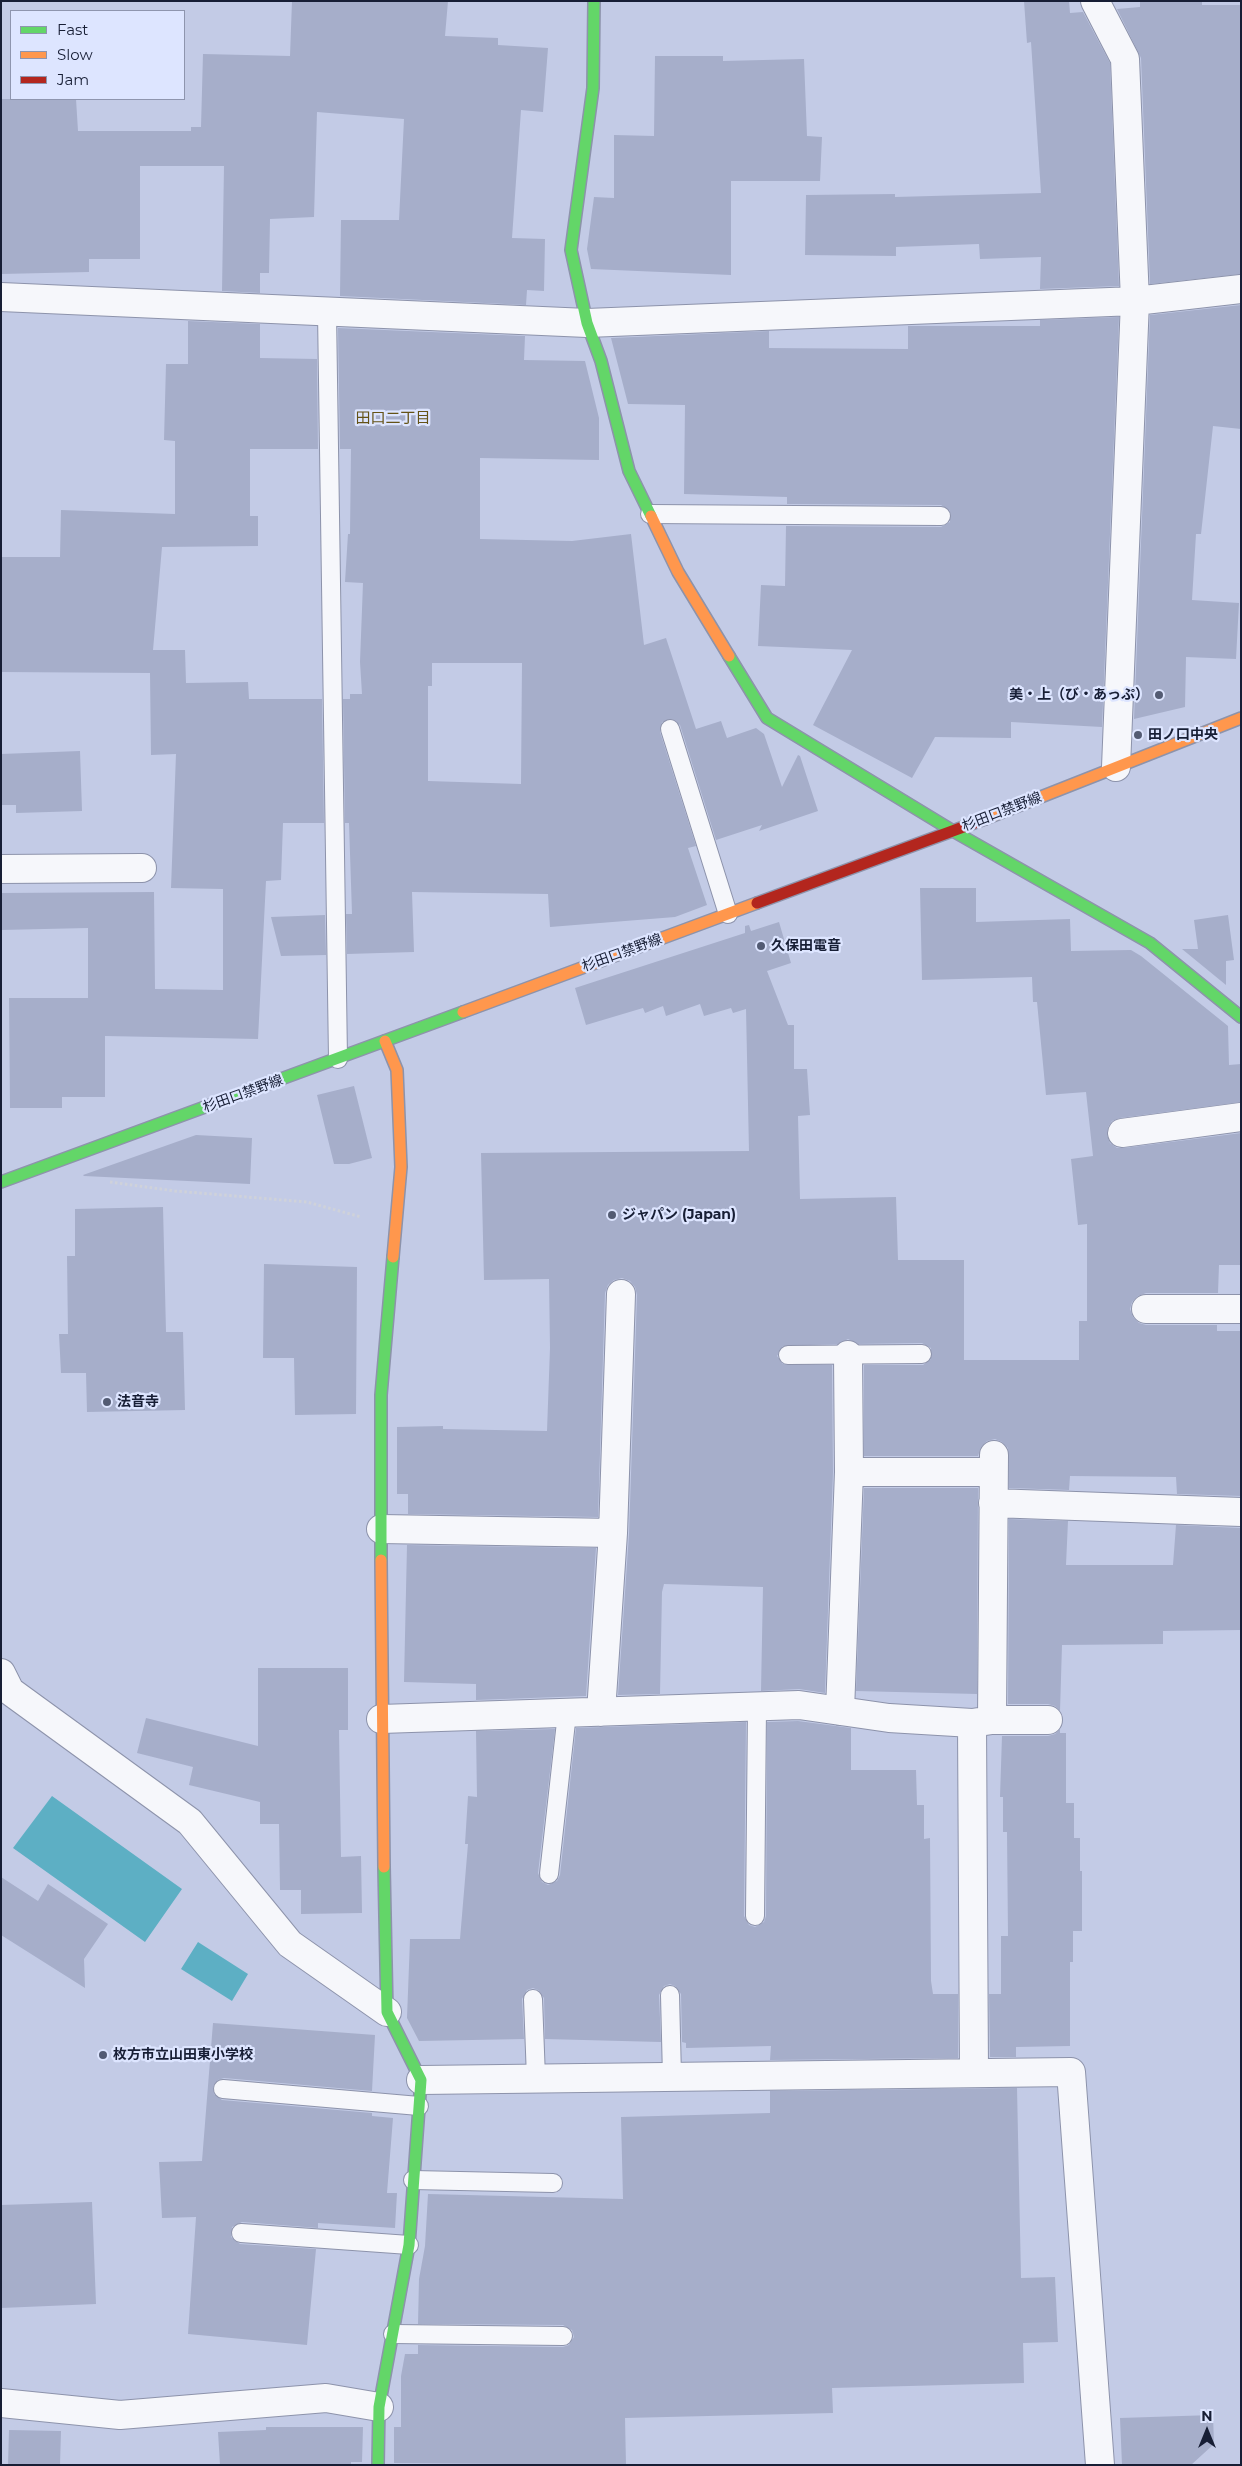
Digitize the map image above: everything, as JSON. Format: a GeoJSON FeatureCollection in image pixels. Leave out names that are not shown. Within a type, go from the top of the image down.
{"type":"FeatureCollection","features":[{"type":"Feature","properties":{"kind":"street"},"geometry":{"type":"LineString","coordinates":[[594,1],[593,88],[571,250],[587,323],[601,361],[629,471],[678,572],[767,718],[954,830],[1150,943],[1241,1017]]}},
{"type":"Feature","properties":{"kind":"street"},"geometry":{"type":"LineString","coordinates":[[1095,1],[1125,59],[1135,301],[1116,767]]}},
{"type":"Feature","properties":{"kind":"street"},"geometry":{"type":"LineString","coordinates":[[1,297],[587,323],[1135,301],[1241,289]]}},
{"type":"Feature","properties":{"kind":"street","name":"杉田口禁野線"},"geometry":{"type":"LineString","coordinates":[[2,1176],[338,1059],[954,830],[1241,718]]}},
{"type":"Feature","properties":{"kind":"street"},"geometry":{"type":"LineString","coordinates":[[1,869],[142,868]]}},
{"type":"Feature","properties":{"kind":"street"},"geometry":{"type":"LineString","coordinates":[[378,2465],[380,2407],[409,2245],[420,2093],[387,2012],[381,1719],[381,1395],[401,1167],[397,1070],[385,1041]]}},
{"type":"Feature","properties":{"kind":"street"},"geometry":{"type":"LineString","coordinates":[[1122,1133],[1241,1117]]}},
{"type":"Feature","properties":{"kind":"street"},"geometry":{"type":"LineString","coordinates":[[601,1712],[613,1533],[621,1294]]}},
{"type":"Feature","properties":{"kind":"street"},"geometry":{"type":"LineString","coordinates":[[1146,1309],[1241,1309]]}},
{"type":"Feature","properties":{"kind":"street"},"geometry":{"type":"LineString","coordinates":[[840,1711],[849,1472],[848,1355]]}},
{"type":"Feature","properties":{"kind":"street"},"geometry":{"type":"LineString","coordinates":[[849,1472],[994,1463],[982,1721],[974,2073]]}},
{"type":"Feature","properties":{"kind":"street"},"geometry":{"type":"LineString","coordinates":[[993,1503],[1241,1512]]}},
{"type":"Feature","properties":{"kind":"street"},"geometry":{"type":"LineString","coordinates":[[381,1529],[613,1533]]}},
{"type":"Feature","properties":{"kind":"street"},"geometry":{"type":"LineString","coordinates":[[1,1673],[10,1692],[190,1822],[290,1944],[387,2012]]}},
{"type":"Feature","properties":{"kind":"street"},"geometry":{"type":"LineString","coordinates":[[381,1719],[799,1705],[889,1718],[982,1721],[1048,1720]]}},
{"type":"Feature","properties":{"kind":"street"},"geometry":{"type":"LineString","coordinates":[[420,2093],[536,2078],[1071,2072],[1100,2465]]}},
{"type":"Feature","properties":{"kind":"street"},"geometry":{"type":"LineString","coordinates":[[1,2403],[120,2415],[326,2398],[380,2407]]}},
{"type":"Feature","properties":{"kind":"lane"},"geometry":{"type":"LineString","coordinates":[[327,312],[338,1059]]}},
{"type":"Feature","properties":{"kind":"lane"},"geometry":{"type":"LineString","coordinates":[[650,514],[941,516]]}},
{"type":"Feature","properties":{"kind":"lane"},"geometry":{"type":"LineString","coordinates":[[670,729],[728,914]]}},
{"type":"Feature","properties":{"kind":"lane"},"geometry":{"type":"LineString","coordinates":[[788,1355],[922,1354]]}},
{"type":"Feature","properties":{"kind":"lane"},"geometry":{"type":"LineString","coordinates":[[755,1916],[757,1707]]}},
{"type":"Feature","properties":{"kind":"lane"},"geometry":{"type":"LineString","coordinates":[[549,1874],[567,1713]]}},
{"type":"Feature","properties":{"kind":"lane"},"geometry":{"type":"LineString","coordinates":[[670,1995],[672,2077]]}},
{"type":"Feature","properties":{"kind":"lane"},"geometry":{"type":"LineString","coordinates":[[533,1999],[536,2078]]}},
{"type":"Feature","properties":{"kind":"lane"},"geometry":{"type":"LineString","coordinates":[[223,2089],[420,2093]]}},
{"type":"Feature","properties":{"kind":"lane"},"geometry":{"type":"LineString","coordinates":[[413,2180],[553,2183]]}},
{"type":"Feature","properties":{"kind":"lane"},"geometry":{"type":"LineString","coordinates":[[240,2233],[409,2245]]}},
{"type":"Feature","properties":{"kind":"lane"},"geometry":{"type":"LineString","coordinates":[[393,2334],[563,2336]]}},
{"type":"Feature","properties":{"kind":"path"},"geometry":{"type":"LineString","coordinates":[[107,1182],[175,1191],[307,1202],[396,1227]]}},
{"type":"Feature","properties":{"kind":"water"},"geometry":{"type":"Polygon","coordinates":[[[52,1796],[182,1889],[145,1942],[13,1848],[52,1796]]]}},
{"type":"Feature","properties":{"kind":"water"},"geometry":{"type":"Polygon","coordinates":[[[198,1942],[248,1974],[232,2001],[181,1969],[198,1942]]]}},
{"type":"Feature","properties":{"kind":"building"},"geometry":{"type":"Polygon","coordinates":[[[292,1],[448,1],[445,36],[498,38],[498,45],[548,48],[543,112],[521,110],[512,238],[545,239],[544,291],[527,290],[526,305],[340,296],[341,220],[399,220],[404,119],[317,112],[314,217],[270,219],[269,273],[260,273],[260,293],[222,291],[224,166],[140,166],[140,259],[89,259],[89,272],[1,274],[1,99],[76,100],[78,131],[191,131],[191,127],[201,127],[203,54],[290,56],[292,1]]]}},
{"type":"Feature","properties":{"kind":"building"},"geometry":{"type":"Polygon","coordinates":[[[1024,1],[1069,1],[1070,13],[1083,12],[1110,63],[1119,286],[1040,289],[1041,257],[980,259],[979,244],[896,247],[896,256],[805,255],[806,195],[895,194],[895,197],[1041,193],[1031,42],[1027,43],[1024,1]]]}},
{"type":"Feature","properties":{"kind":"building"},"geometry":{"type":"Polygon","coordinates":[[[1140,1],[1202,1],[1202,5],[1241,5],[1241,274],[1150,284],[1141,58],[1117,9],[1140,7],[1140,1]]]}},
{"type":"Feature","properties":{"kind":"building"},"geometry":{"type":"Polygon","coordinates":[[[655,56],[723,56],[723,61],[804,59],[807,136],[822,137],[820,181],[731,181],[731,275],[591,269],[587,249],[594,197],[614,198],[614,135],[654,136],[655,56]]]}},
{"type":"Feature","properties":{"kind":"building"},"geometry":{"type":"Polygon","coordinates":[[[1241,305],[1241,429],[1213,426],[1201,534],[1196,534],[1192,600],[1239,603],[1236,659],[1186,657],[1185,707],[1134,719],[1150,315],[1241,305]]]}},
{"type":"Feature","properties":{"kind":"building"},"geometry":{"type":"Polygon","coordinates":[[[1119,317],[1102,727],[1011,722],[1011,738],[935,737],[912,778],[813,725],[852,650],[758,646],[761,585],[785,586],[786,526],[941,527],[950,522],[950,511],[941,505],[787,504],[787,497],[684,494],[685,405],[628,404],[611,338],[769,331],[769,348],[908,349],[908,326],[1040,326],[1040,320],[1119,317]]]}},
{"type":"Feature","properties":{"kind":"building"},"geometry":{"type":"Polygon","coordinates":[[[188,321],[260,324],[260,358],[317,359],[318,449],[250,449],[250,516],[258,516],[258,546],[162,547],[153,650],[185,650],[186,683],[248,682],[249,699],[322,699],[324,823],[283,823],[281,880],[266,881],[258,1039],[105,1036],[105,1097],[62,1097],[62,1108],[10,1108],[9,998],[88,998],[88,928],[1,930],[1,893],[154,892],[155,989],[223,990],[223,889],[171,888],[176,754],[151,755],[150,673],[1,672],[1,557],[60,557],[61,510],[175,514],[175,441],[164,440],[166,364],[188,364],[188,321]]]}},
{"type":"Feature","properties":{"kind":"building"},"geometry":{"type":"Polygon","coordinates":[[[338,328],[525,336],[524,360],[585,361],[599,418],[599,460],[480,458],[480,539],[572,541],[631,534],[644,645],[666,638],[696,729],[721,721],[727,738],[756,728],[764,734],[782,787],[798,755],[800,756],[818,811],[759,831],[762,825],[716,840],[680,725],[672,719],[662,722],[660,732],[696,846],[688,848],[707,905],[675,917],[550,927],[548,894],[412,892],[414,952],[347,954],[346,914],[352,914],[349,823],[345,823],[343,699],[350,699],[350,694],[362,694],[360,662],[363,583],[345,582],[348,534],[350,534],[351,449],[340,449],[338,328]],[[432,663],[432,686],[428,686],[428,781],[521,784],[522,663],[432,663]]]}},
{"type":"Feature","properties":{"kind":"building"},"geometry":{"type":"Polygon","coordinates":[[[80,751],[82,811],[16,813],[16,805],[1,805],[1,754],[80,751]]]}},
{"type":"Feature","properties":{"kind":"building"},"geometry":{"type":"Polygon","coordinates":[[[920,888],[976,888],[976,922],[1070,919],[1071,951],[1131,950],[1228,1026],[1229,1065],[1241,1064],[1241,1102],[1120,1118],[1112,1121],[1108,1127],[1107,1135],[1110,1143],[1117,1148],[1124,1148],[1241,1133],[1241,1265],[1219,1265],[1218,1293],[1146,1293],[1138,1296],[1132,1302],[1130,1309],[1133,1317],[1139,1323],[1146,1325],[1217,1325],[1217,1331],[1241,1331],[1241,1496],[1177,1494],[1176,1477],[1070,1476],[1069,1490],[1009,1488],[1008,1448],[1002,1442],[995,1439],[987,1441],[981,1447],[978,1456],[864,1456],[864,1365],[923,1365],[931,1359],[931,1348],[922,1343],[858,1344],[848,1339],[838,1344],[783,1346],[777,1356],[783,1364],[832,1365],[833,1472],[825,1693],[799,1689],[761,1691],[763,1587],[664,1584],[662,1592],[660,1694],[618,1695],[629,1534],[637,1295],[635,1287],[630,1281],[622,1278],[614,1280],[608,1285],[605,1293],[598,1517],[408,1514],[408,1494],[397,1494],[397,1427],[443,1426],[443,1429],[547,1431],[550,1348],[549,1279],[484,1280],[481,1153],[749,1151],[746,1009],[733,1013],[731,1008],[704,1016],[700,1004],[666,1016],[663,1006],[645,1013],[643,1008],[586,1025],[575,988],[745,933],[745,926],[749,925],[751,931],[779,922],[791,963],[767,971],[788,1025],[794,1025],[794,1069],[807,1069],[810,1115],[798,1116],[800,1199],[896,1197],[898,1260],[964,1260],[964,1360],[1079,1360],[1079,1321],[1087,1321],[1087,1224],[1078,1225],[1071,1159],[1093,1156],[1086,1092],[1046,1095],[1037,1002],[1033,1002],[1032,977],[922,980],[920,888]]]}},
{"type":"Feature","properties":{"kind":"building"},"geometry":{"type":"Polygon","coordinates":[[[325,915],[326,955],[281,956],[271,917],[325,915]]]}},
{"type":"Feature","properties":{"kind":"building"},"geometry":{"type":"Polygon","coordinates":[[[1228,915],[1234,960],[1226,961],[1226,985],[1182,949],[1198,949],[1194,920],[1228,915]]]}},
{"type":"Feature","properties":{"kind":"building"},"geometry":{"type":"Polygon","coordinates":[[[354,1086],[372,1158],[349,1164],[334,1164],[317,1095],[354,1086]]]}},
{"type":"Feature","properties":{"kind":"building"},"geometry":{"type":"Polygon","coordinates":[[[196,1135],[252,1138],[250,1184],[83,1175],[196,1135]]]}},
{"type":"Feature","properties":{"kind":"building"},"geometry":{"type":"Polygon","coordinates":[[[163,1207],[166,1332],[183,1332],[185,1410],[87,1412],[86,1373],[61,1373],[59,1334],[68,1334],[67,1256],[75,1256],[75,1209],[163,1207]]]}},
{"type":"Feature","properties":{"kind":"building"},"geometry":{"type":"Polygon","coordinates":[[[264,1264],[357,1267],[356,1414],[295,1415],[294,1358],[263,1358],[264,1264]]]}},
{"type":"Feature","properties":{"kind":"building"},"geometry":{"type":"Polygon","coordinates":[[[864,1488],[978,1488],[977,1694],[856,1691],[864,1488]]]}},
{"type":"Feature","properties":{"kind":"building"},"geometry":{"type":"Polygon","coordinates":[[[1009,1519],[1068,1521],[1066,1565],[1173,1565],[1176,1525],[1241,1528],[1241,1630],[1163,1631],[1163,1644],[1062,1645],[1060,1711],[1055,1706],[1048,1704],[1008,1704],[1009,1519]]]}},
{"type":"Feature","properties":{"kind":"building"},"geometry":{"type":"Polygon","coordinates":[[[407,1545],[596,1548],[586,1696],[476,1700],[476,1684],[404,1682],[407,1545]]]}},
{"type":"Feature","properties":{"kind":"building"},"geometry":{"type":"Polygon","coordinates":[[[258,1668],[348,1668],[348,1730],[339,1730],[341,1857],[361,1856],[362,1913],[301,1914],[301,1890],[280,1890],[279,1824],[260,1824],[260,1802],[189,1785],[193,1767],[137,1753],[146,1718],[258,1746],[258,1668]]]}},
{"type":"Feature","properties":{"kind":"building"},"geometry":{"type":"Polygon","coordinates":[[[798,1721],[851,1728],[851,1770],[916,1770],[917,1805],[924,1805],[924,1839],[930,1838],[931,1981],[933,1994],[958,1994],[958,2058],[770,2060],[771,2046],[686,2048],[686,2043],[682,2042],[681,1994],[675,1986],[670,1984],[664,1986],[659,1995],[661,2042],[545,2039],[544,1998],[538,1990],[533,1988],[527,1990],[522,1999],[524,2039],[419,2041],[407,2018],[410,1939],[460,1939],[468,1844],[465,1844],[468,1796],[477,1797],[476,1731],[555,1729],[538,1873],[542,1882],[548,1885],[557,1881],[560,1875],[576,1728],[746,1722],[744,1916],[749,1925],[755,1927],[764,1922],[766,1916],[767,1722],[798,1721]]]}},
{"type":"Feature","properties":{"kind":"building"},"geometry":{"type":"Polygon","coordinates":[[[1060,1729],[1060,1733],[1066,1733],[1066,1803],[1074,1803],[1074,1838],[1080,1838],[1080,1871],[1082,1871],[1082,1931],[1073,1931],[1073,1962],[1070,1962],[1070,2046],[1016,2047],[1016,2057],[990,2057],[989,1994],[1001,1994],[1001,1936],[1008,1936],[1007,1832],[1003,1832],[1003,1797],[1000,1797],[1002,1736],[1048,1736],[1055,1734],[1060,1729]]]}},
{"type":"Feature","properties":{"kind":"building"},"geometry":{"type":"Polygon","coordinates":[[[1,1877],[38,1901],[48,1884],[108,1924],[84,1959],[85,1988],[1,1935],[1,1877]]]}},
{"type":"Feature","properties":{"kind":"building"},"geometry":{"type":"Polygon","coordinates":[[[213,2023],[375,2035],[372,2091],[224,2078],[218,2080],[213,2088],[214,2094],[222,2100],[372,2113],[372,2116],[393,2118],[387,2193],[397,2193],[395,2228],[318,2223],[318,2228],[242,2222],[232,2227],[231,2237],[240,2244],[316,2249],[307,2345],[188,2334],[196,2217],[162,2218],[159,2162],[202,2161],[213,2023]]]}},
{"type":"Feature","properties":{"kind":"building"},"geometry":{"type":"Polygon","coordinates":[[[1017,2088],[1021,2278],[1055,2277],[1058,2342],[1023,2343],[1024,2383],[832,2388],[833,2413],[625,2418],[626,2465],[394,2463],[394,2427],[401,2427],[401,2376],[405,2354],[418,2354],[418,2345],[563,2347],[569,2345],[574,2337],[572,2330],[563,2325],[418,2324],[419,2279],[425,2246],[428,2194],[623,2199],[621,2117],[770,2113],[770,2091],[1017,2088]]]}},
{"type":"Feature","properties":{"kind":"building"},"geometry":{"type":"Polygon","coordinates":[[[92,2202],[96,2304],[1,2308],[1,2205],[92,2202]]]}},
{"type":"Feature","properties":{"kind":"building"},"geometry":{"type":"Polygon","coordinates":[[[1213,2415],[1214,2444],[1191,2465],[1122,2465],[1120,2418],[1213,2415]]]}},
{"type":"Feature","properties":{"kind":"building"},"geometry":{"type":"Polygon","coordinates":[[[266,2427],[363,2427],[362,2462],[351,2462],[351,2465],[220,2465],[218,2432],[266,2430],[266,2427]]]}},
{"type":"Feature","properties":{"kind":"building"},"geometry":{"type":"Polygon","coordinates":[[[9,2430],[61,2431],[60,2465],[8,2465],[9,2430]]]}},
{"type":"Feature","properties":{"kind":"traffic: fast"},"geometry":{"type":"LineString","coordinates":[[594,1],[593,88],[571,250],[587,323],[601,361],[629,471],[651,516]]}},
{"type":"Feature","properties":{"kind":"traffic: fast"},"geometry":{"type":"LineString","coordinates":[[729,656],[767,718],[953,831],[1150,943],[1241,1017]]}},
{"type":"Feature","properties":{"kind":"traffic: fast"},"geometry":{"type":"LineString","coordinates":[[1,1182],[463,1012]]}},
{"type":"Feature","properties":{"kind":"traffic: fast"},"geometry":{"type":"LineString","coordinates":[[381,1560],[381,1395],[393,1257]]}},
{"type":"Feature","properties":{"kind":"traffic: fast"},"geometry":{"type":"LineString","coordinates":[[378,2465],[379,2407],[409,2245],[421,2080],[387,2012],[384,1867]]}},
{"type":"Feature","properties":{"kind":"traffic: slow"},"geometry":{"type":"LineString","coordinates":[[651,516],[678,572],[729,656]]}},
{"type":"Feature","properties":{"kind":"traffic: slow"},"geometry":{"type":"LineString","coordinates":[[985,819],[1241,718]]}},
{"type":"Feature","properties":{"kind":"traffic: slow"},"geometry":{"type":"LineString","coordinates":[[463,1012],[757,903]]}},
{"type":"Feature","properties":{"kind":"traffic: slow"},"geometry":{"type":"LineString","coordinates":[[385,1041],[397,1070],[401,1167],[393,1257]]}},
{"type":"Feature","properties":{"kind":"traffic: slow"},"geometry":{"type":"LineString","coordinates":[[381,1560],[384,1867]]}},
{"type":"Feature","properties":{"kind":"traffic: jam"},"geometry":{"type":"LineString","coordinates":[[757,903],[985,819]]}},
{"type":"Feature","properties":{"kind":"place","name":"美・上（び・あっぷ）"},"geometry":{"type":"Point","coordinates":[1159,695]}},
{"type":"Feature","properties":{"kind":"place","name":"田ノ口中央"},"geometry":{"type":"Point","coordinates":[1138,735]}},
{"type":"Feature","properties":{"kind":"place","name":"久保田電音"},"geometry":{"type":"Point","coordinates":[761,946]}},
{"type":"Feature","properties":{"kind":"place","name":"ジャパン (Japan)"},"geometry":{"type":"Point","coordinates":[612,1215]}},
{"type":"Feature","properties":{"kind":"place","name":"法音寺"},"geometry":{"type":"Point","coordinates":[107,1402]}},
{"type":"Feature","properties":{"kind":"place","name":"枚方市立山田東小学校"},"geometry":{"type":"Point","coordinates":[103,2055]}},
{"type":"Feature","properties":{"kind":"district","name":"田口二丁目"},"geometry":{"type":"Point","coordinates":[393,419]}}]}
